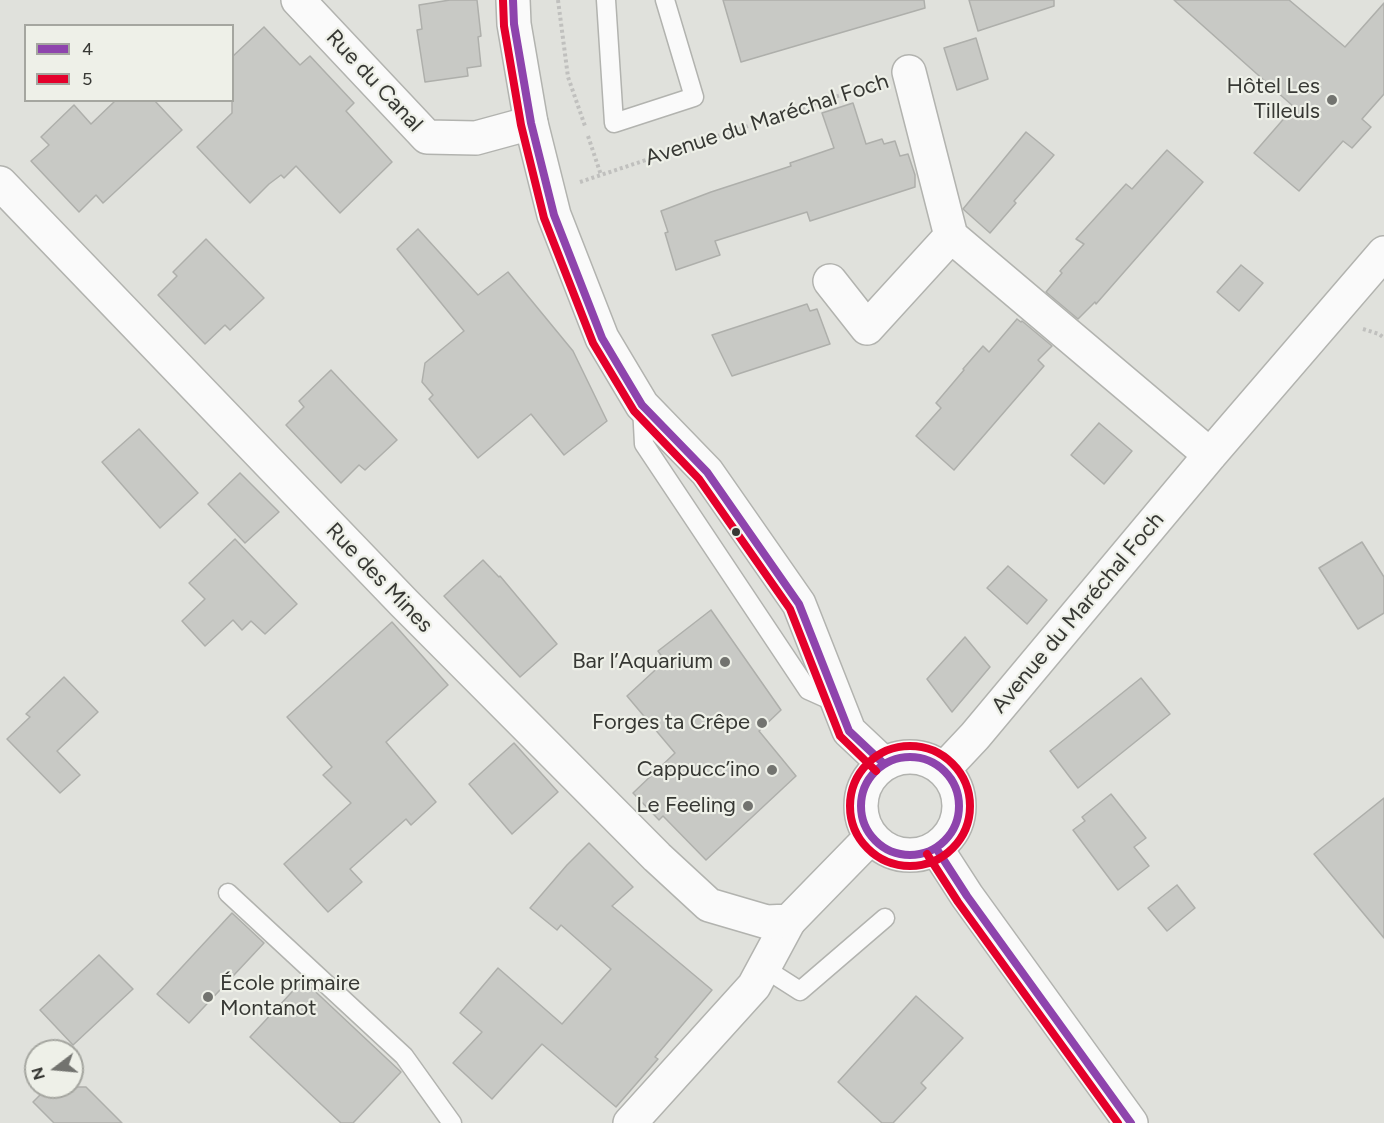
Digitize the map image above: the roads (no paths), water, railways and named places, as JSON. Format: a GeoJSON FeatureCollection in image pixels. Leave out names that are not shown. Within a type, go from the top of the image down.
{"type":"FeatureCollection","features":[{"type":"Feature","properties":{"kind":"street","name":"Rue du Canal"},"geometry":{"type":"LineString","coordinates":[[298,0],[427,137],[476,138],[531,123]]}},
{"type":"Feature","properties":{"kind":"street"},"geometry":{"type":"LineString","coordinates":[[513,0],[514,24],[531,123],[554,215],[602,338],[642,405],[707,472],[799,604],[849,731],[883,764]]}},
{"type":"Feature","properties":{"kind":"street","name":"Avenue du Maréchal Foch"},"geometry":{"type":"LineString","coordinates":[[909,72],[951,236]]}},
{"type":"Feature","properties":{"kind":"street","name":"Rue des Mines"},"geometry":{"type":"LineString","coordinates":[[0,183],[404,603],[657,857],[709,905],[767,922],[789,921]]}},
{"type":"Feature","properties":{"kind":"street"},"geometry":{"type":"LineString","coordinates":[[830,281],[867,328],[951,236],[1209,455]]}},
{"type":"Feature","properties":{"kind":"street","name":"Avenue du Maréchal Foch"},"geometry":{"type":"LineString","coordinates":[[944,769],[975,736],[1209,455],[1384,254]]}},
{"type":"Feature","properties":{"kind":"street"},"geometry":{"type":"LineString","coordinates":[[914,756],[930,760],[944,769],[953,781],[958,795],[959,811],[956,825],[948,838],[936,848],[919,855],[901,855],[885,849],[871,837],[862,818],[861,798],[868,778],[883,764],[898,757],[914,756]]}},
{"type":"Feature","properties":{"kind":"street"},"geometry":{"type":"LineString","coordinates":[[630,1123],[754,986],[789,921],[871,837]]}},
{"type":"Feature","properties":{"kind":"street"},"geometry":{"type":"LineString","coordinates":[[936,848],[967,896],[1131,1123]]}},
{"type":"Feature","properties":{"kind":"lane"},"geometry":{"type":"LineString","coordinates":[[606,0],[614,123],[694,97],[665,0]]}},
{"type":"Feature","properties":{"kind":"lane"},"geometry":{"type":"LineString","coordinates":[[228,892],[404,1056],[452,1123]]}},
{"type":"Feature","properties":{"kind":"lane"},"geometry":{"type":"LineString","coordinates":[[764,968],[800,991],[885,918]]}},
{"type":"Feature","properties":{"kind":"place","name":"Hôtel Les Tilleuls"},"geometry":{"type":"Point","coordinates":[1332,100]}},
{"type":"Feature","properties":{"kind":"place","name":"Bar l’Aquarium"},"geometry":{"type":"Point","coordinates":[725,662]}},
{"type":"Feature","properties":{"kind":"place","name":"Forges ta Crêpe"},"geometry":{"type":"Point","coordinates":[762,723]}},
{"type":"Feature","properties":{"kind":"place","name":"Cappucc’ino"},"geometry":{"type":"Point","coordinates":[772,770]}},
{"type":"Feature","properties":{"kind":"place","name":"Le Feeling"},"geometry":{"type":"Point","coordinates":[748,806]}},
{"type":"Feature","properties":{"kind":"place","name":"École primaire Montanot"},"geometry":{"type":"Point","coordinates":[208,997]}}]}
